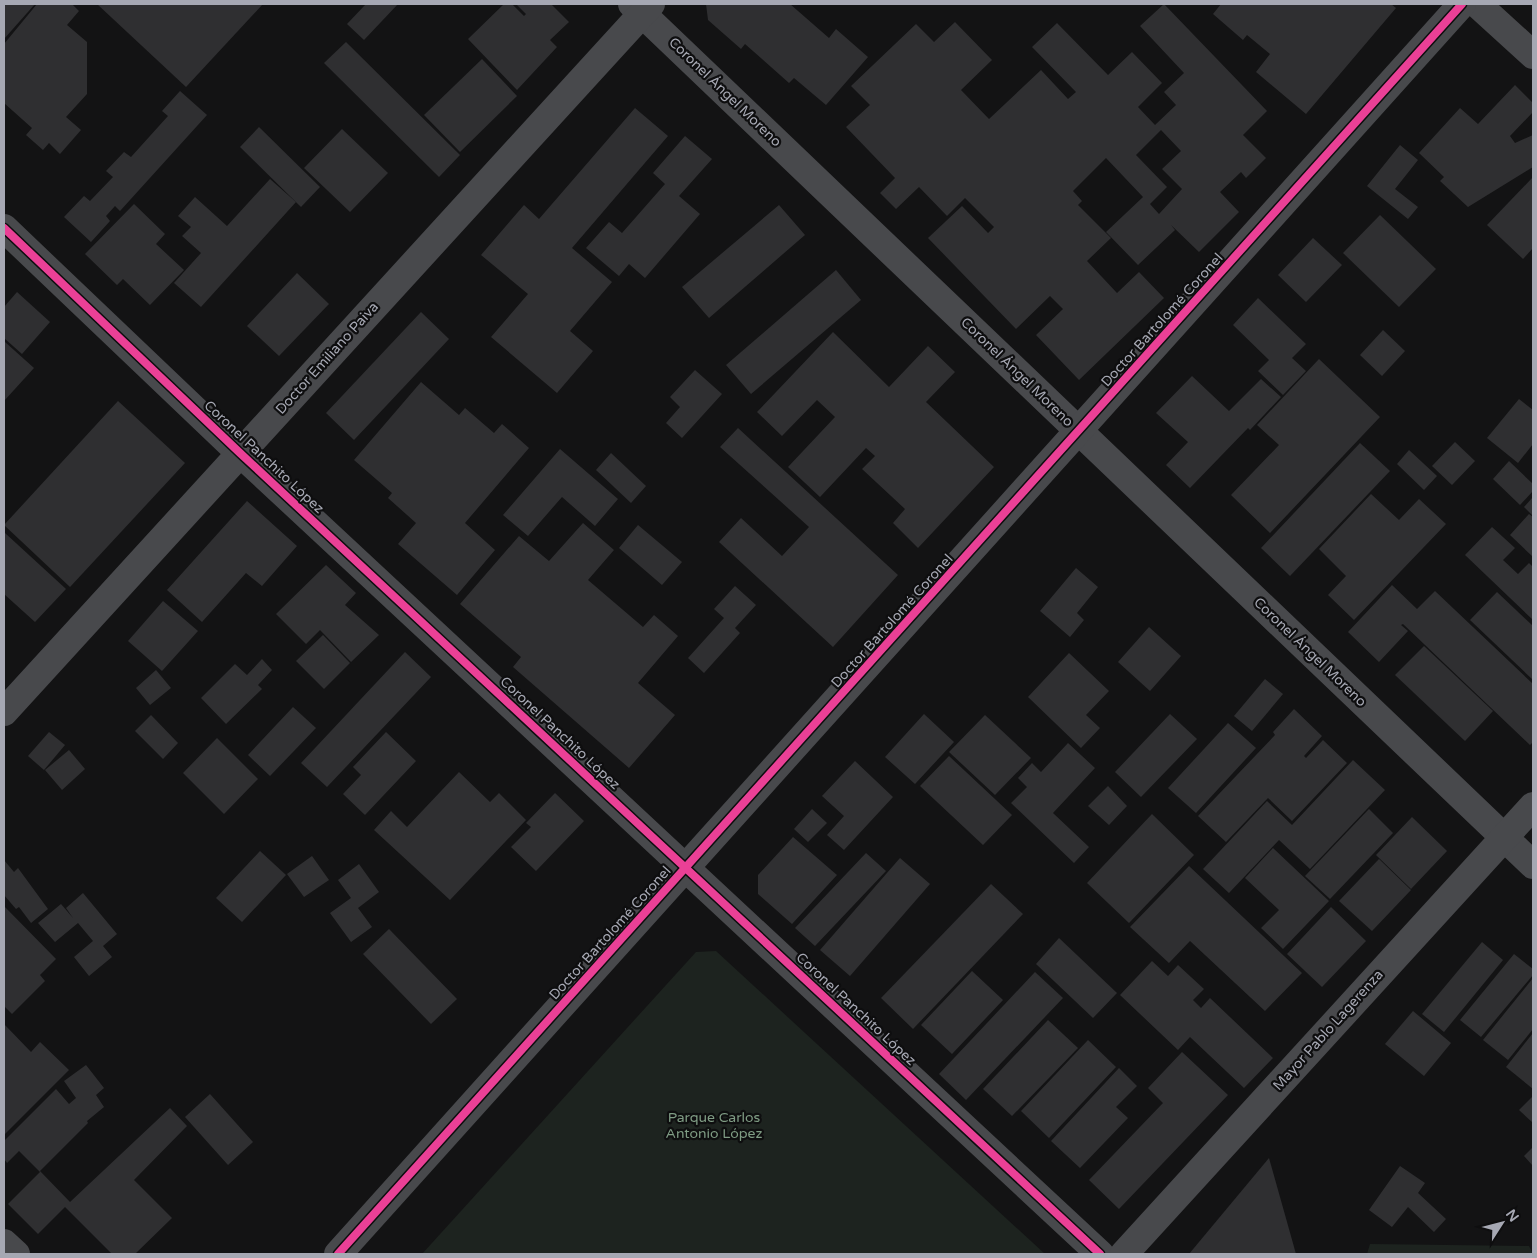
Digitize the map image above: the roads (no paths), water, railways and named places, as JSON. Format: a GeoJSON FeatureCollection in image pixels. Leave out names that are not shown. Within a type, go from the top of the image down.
{"type":"FeatureCollection","features":[{"type":"Feature","properties":{"kind":"street","name":"Doctor Bartolomé Coronel"},"geometry":{"type":"LineString","coordinates":[[338,1254],[1462,4]]}},
{"type":"Feature","properties":{"kind":"street"},"geometry":{"type":"LineString","coordinates":[[1478,4],[1533,54]]}},
{"type":"Feature","properties":{"kind":"street","name":"Coronel Ángel Moreno"},"geometry":{"type":"LineString","coordinates":[[641,7],[1079,431],[1533,865]]}},
{"type":"Feature","properties":{"kind":"street","name":"Doctor Emiliano Paiva"},"geometry":{"type":"LineString","coordinates":[[4,712],[641,7]]}},
{"type":"Feature","properties":{"kind":"street","name":"Coronel Panchito López"},"geometry":{"type":"LineString","coordinates":[[4,228],[240,453],[1100,1254]]}},
{"type":"Feature","properties":{"kind":"street","name":"Mayor Pablo Lagerenza"},"geometry":{"type":"LineString","coordinates":[[1124,1254],[1533,806]]}},
{"type":"Feature","properties":{"kind":"street"},"geometry":{"type":"LineString","coordinates":[[4,1243],[16,1254]]}},
{"type":"Feature","properties":{"kind":"park label","name":"Parque Carlos Antonio López"},"geometry":{"type":"Point","coordinates":[714,1126]}}]}
